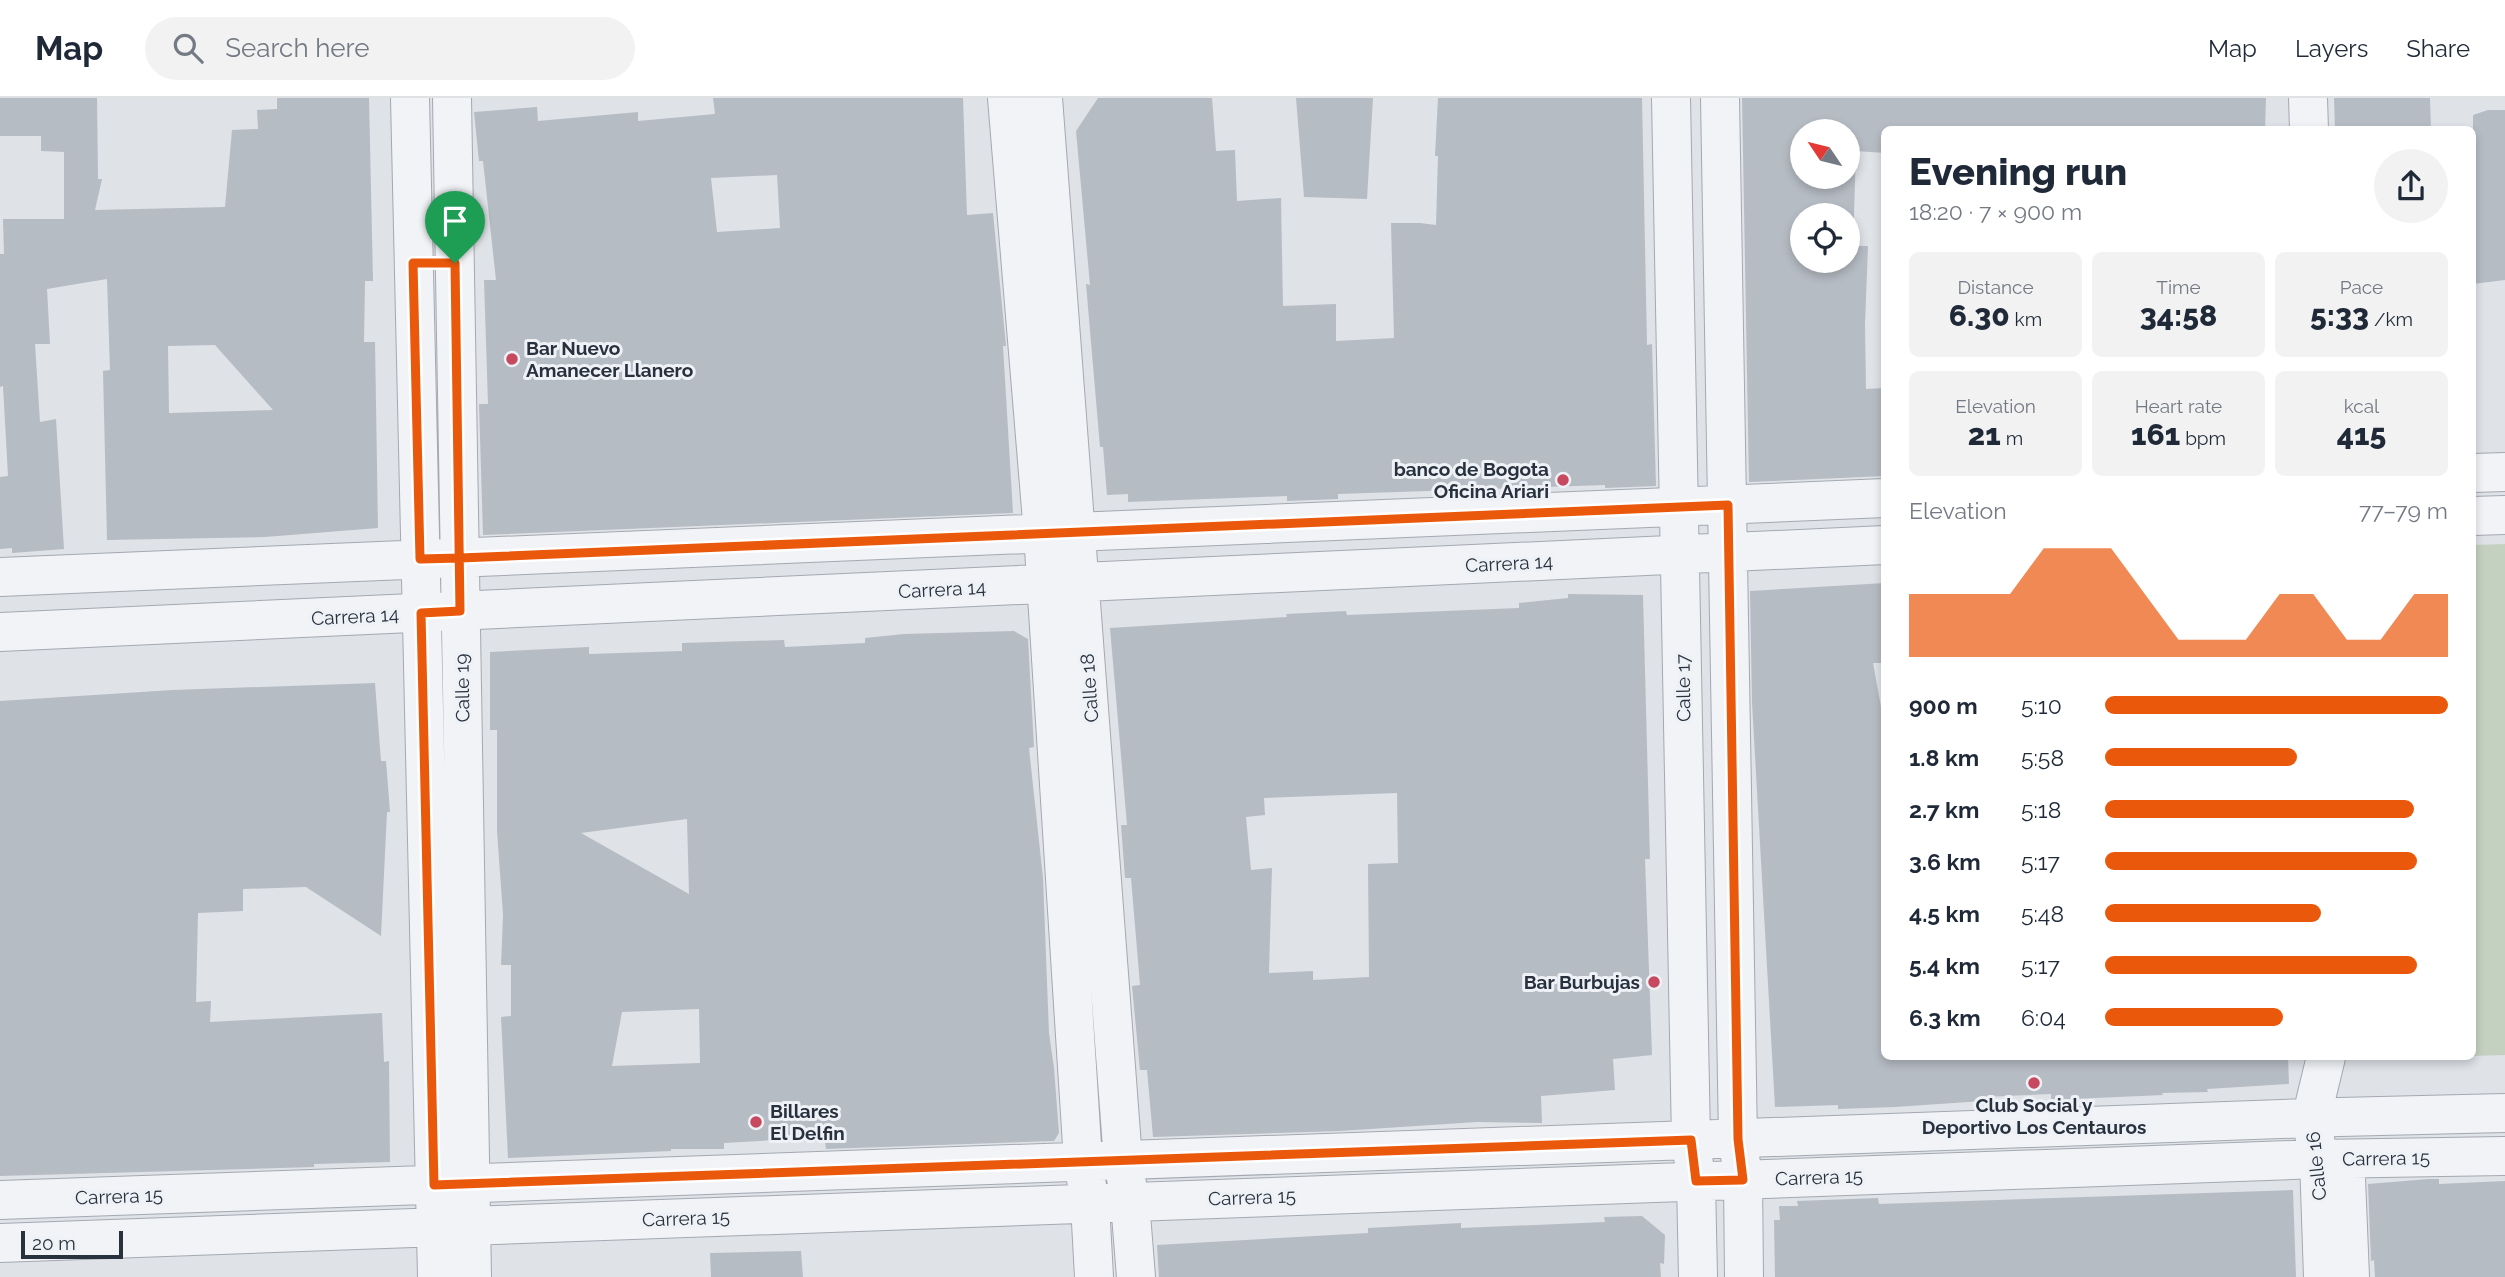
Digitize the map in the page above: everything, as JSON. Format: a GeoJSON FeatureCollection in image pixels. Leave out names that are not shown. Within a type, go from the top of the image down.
{"type":"FeatureCollection","features":[{"type":"Feature","properties":{"kind":"street","name":"Calle 19"},"geometry":{"type":"LineString","coordinates":[[410,98],[421,613],[448,951]]}},
{"type":"Feature","properties":{"kind":"street","name":"Calle 19"},"geometry":{"type":"LineString","coordinates":[[452,98],[460,611],[448,951],[454,1227],[472,1277]]}},
{"type":"Feature","properties":{"kind":"street","name":"Calle 18"},"geometry":{"type":"LineString","coordinates":[[1007,98],[1060,532]]}},
{"type":"Feature","properties":{"kind":"street","name":"Calle 18"},"geometry":{"type":"LineString","coordinates":[[1043,98],[1064,584],[1136,1277]]}},
{"type":"Feature","properties":{"kind":"street","name":"Calle 17"},"geometry":{"type":"LineString","coordinates":[[1671,98],[1691,1140],[1696,1181],[1698,1277]]}},
{"type":"Feature","properties":{"kind":"street"},"geometry":{"type":"LineString","coordinates":[[1720,98],[1738,1139],[1743,1180],[1744,1277]]}},
{"type":"Feature","properties":{"kind":"street"},"geometry":{"type":"LineString","coordinates":[[2308,98],[2309,126]]}},
{"type":"Feature","properties":{"kind":"street"},"geometry":{"type":"LineString","coordinates":[[413,263],[455,263]]}},
{"type":"Feature","properties":{"kind":"street"},"geometry":{"type":"LineString","coordinates":[[2476,473],[2505,472]]}},
{"type":"Feature","properties":{"kind":"street"},"geometry":{"type":"LineString","coordinates":[[0,577],[1881,498]]}},
{"type":"Feature","properties":{"kind":"street"},"geometry":{"type":"LineString","coordinates":[[2476,516],[2505,515]]}},
{"type":"Feature","properties":{"kind":"street"},"geometry":{"type":"LineString","coordinates":[[948,537],[953,589]]}},
{"type":"Feature","properties":{"kind":"street","name":"Carrera 14"},"geometry":{"type":"LineString","coordinates":[[0,632],[1881,545]]}},
{"type":"Feature","properties":{"kind":"street"},"geometry":{"type":"LineString","coordinates":[[707,547],[710,600]]}},
{"type":"Feature","properties":{"kind":"street","name":"Calle 18"},"geometry":{"type":"LineString","coordinates":[[1064,584],[1083,1161],[1090,1204],[1094,1277]]}},
{"type":"Feature","properties":{"kind":"street","name":"Calle 16"},"geometry":{"type":"LineString","coordinates":[[2326,1060],[2325,1118],[2350,1277]]}},
{"type":"Feature","properties":{"kind":"street","name":"Calle 16"},"geometry":{"type":"LineString","coordinates":[[2325,1118],[2332,1060]]}},
{"type":"Feature","properties":{"kind":"street","name":"Carrera 15"},"geometry":{"type":"LineString","coordinates":[[0,1200],[2505,1113]]}},
{"type":"Feature","properties":{"kind":"street","name":"Carrera 15"},"geometry":{"type":"LineString","coordinates":[[0,1243],[2332,1158],[2505,1156]]}},
{"type":"Feature","properties":{"kind":"street","name":"Calle 16"},"geometry":{"type":"LineString","coordinates":[[2322,1277],[2332,1158]]}},
{"type":"Feature","properties":{"kind":"street"},"geometry":{"type":"LineString","coordinates":[[178,1194],[183,1236]]}},
{"type":"Feature","properties":{"kind":"street","name":"Calle 19"},"geometry":{"type":"LineString","coordinates":[[438,1277],[454,1227]]}},
{"type":"Feature","properties":{"kind":"green space"},"geometry":{"type":"Polygon","coordinates":[[[2505,544],[2505,1055],[2476,1056],[2476,545],[2505,544]]]}},
{"type":"Feature","properties":{"kind":"building"},"geometry":{"type":"Polygon","coordinates":[[[0,98],[97,98],[98,179],[102,179],[95,210],[225,207],[232,130],[258,129],[257,110],[277,109],[277,98],[369,98],[373,281],[365,281],[364,342],[375,342],[378,528],[265,537],[107,540],[103,371],[110,370],[107,279],[47,289],[50,344],[35,344],[40,422],[56,419],[64,549],[12,553],[12,548],[0,549],[0,477],[8,476],[3,386],[0,387],[0,254],[4,254],[3,219],[64,219],[64,152],[41,151],[41,136],[0,136],[0,98]],[[215,345],[168,346],[169,413],[273,410],[215,345]]]}},
{"type":"Feature","properties":{"kind":"building"},"geometry":{"type":"Polygon","coordinates":[[[713,98],[963,98],[967,215],[993,213],[1006,346],[1003,346],[1013,513],[483,535],[479,404],[488,404],[484,280],[496,280],[483,161],[479,161],[474,112],[537,107],[538,121],[638,112],[638,121],[715,114],[713,98]],[[777,175],[711,178],[717,232],[780,228],[777,175]]]}},
{"type":"Feature","properties":{"kind":"building"},"geometry":{"type":"Polygon","coordinates":[[[1098,98],[1212,98],[1216,151],[1235,150],[1237,201],[1281,198],[1283,306],[1336,304],[1336,341],[1394,338],[1391,223],[1436,225],[1438,98],[1642,98],[1647,345],[1652,344],[1656,486],[1605,488],[1605,485],[1338,494],[1338,499],[1287,501],[1287,496],[1128,502],[1128,494],[1107,495],[1103,447],[1100,447],[1086,284],[1090,285],[1076,131],[1098,98]]]}},
{"type":"Feature","properties":{"kind":"building"},"geometry":{"type":"Polygon","coordinates":[[[1296,98],[1373,98],[1367,199],[1304,197],[1296,98]]]}},
{"type":"Feature","properties":{"kind":"building"},"geometry":{"type":"Polygon","coordinates":[[[1742,98],[2266,98],[2265,126],[1881,126],[1881,153],[1860,151],[1860,119],[1790,119],[1790,189],[1855,189],[1854,203],[1790,203],[1790,273],[1860,273],[1860,246],[1868,246],[1866,389],[1881,388],[1881,476],[1749,482],[1742,98]]]}},
{"type":"Feature","properties":{"kind":"building"},"geometry":{"type":"Polygon","coordinates":[[[2334,98],[2430,98],[2431,126],[2335,126],[2334,98]]]}},
{"type":"Feature","properties":{"kind":"building"},"geometry":{"type":"Polygon","coordinates":[[[2488,110],[2505,110],[2505,280],[2476,284],[2476,126],[2473,126],[2473,115],[2488,110]]]}},
{"type":"Feature","properties":{"kind":"building"},"geometry":{"type":"Polygon","coordinates":[[[1881,583],[1881,663],[1873,663],[1881,707],[1881,1060],[2288,1060],[2289,1084],[2207,1089],[2208,1092],[2051,1100],[2051,1094],[1983,1097],[1983,1101],[1895,1107],[1775,1107],[1752,703],[1750,591],[1881,583]]]}},
{"type":"Feature","properties":{"kind":"building"},"geometry":{"type":"Polygon","coordinates":[[[1568,594],[1643,595],[1650,859],[1645,859],[1652,1055],[1613,1059],[1615,1090],[1541,1096],[1542,1123],[1477,1122],[1340,1131],[1153,1137],[1147,1070],[1140,1070],[1132,986],[1140,985],[1131,878],[1125,878],[1121,825],[1127,825],[1110,628],[1346,611],[1347,615],[1519,608],[1519,603],[1568,598],[1568,594]],[[1397,793],[1264,798],[1265,815],[1246,817],[1251,870],[1272,868],[1269,973],[1313,971],[1313,980],[1369,977],[1368,864],[1398,863],[1397,793]]]}},
{"type":"Feature","properties":{"kind":"building"},"geometry":{"type":"Polygon","coordinates":[[[1014,631],[1028,639],[1034,747],[1029,748],[1043,878],[1049,1033],[1059,1133],[1054,1141],[826,1149],[825,1142],[776,1140],[724,1143],[724,1149],[671,1149],[508,1158],[501,1017],[511,1016],[511,965],[501,965],[503,915],[497,831],[497,730],[490,730],[490,652],[589,647],[589,654],[682,651],[682,643],[784,640],[785,647],[865,643],[865,638],[904,634],[1014,631]],[[687,819],[581,833],[689,894],[687,819]],[[699,1009],[622,1012],[612,1066],[700,1063],[699,1009]]]}},
{"type":"Feature","properties":{"kind":"building"},"geometry":{"type":"Polygon","coordinates":[[[375,683],[381,761],[386,761],[390,812],[387,812],[381,936],[306,887],[243,889],[243,911],[198,913],[196,1002],[211,1001],[210,1022],[382,1013],[384,1062],[389,1061],[390,1162],[314,1164],[314,1167],[0,1176],[0,701],[173,690],[375,683]]]}},
{"type":"Feature","properties":{"kind":"building"},"geometry":{"type":"Polygon","coordinates":[[[2439,1179],[2439,1184],[2505,1181],[2505,1277],[2375,1277],[2374,1260],[2371,1261],[2368,1184],[2439,1179]]]}},
{"type":"Feature","properties":{"kind":"building"},"geometry":{"type":"Polygon","coordinates":[[[2293,1190],[2296,1277],[1775,1277],[1774,1220],[1780,1220],[1779,1206],[1798,1206],[1797,1201],[1878,1198],[1879,1204],[2293,1190]]]}},
{"type":"Feature","properties":{"kind":"building"},"geometry":{"type":"Polygon","coordinates":[[[1642,1216],[1665,1235],[1664,1264],[1660,1263],[1661,1277],[1159,1277],[1157,1245],[1368,1233],[1368,1228],[1461,1223],[1461,1228],[1605,1222],[1604,1217],[1642,1216]]]}},
{"type":"Feature","properties":{"kind":"building"},"geometry":{"type":"Polygon","coordinates":[[[801,1251],[803,1277],[711,1277],[710,1253],[801,1251]]]}},
{"type":"Feature","properties":{"kind":"place","name":"Bar Nuevo Amanecer Llanero"},"geometry":{"type":"Point","coordinates":[512,359]}},
{"type":"Feature","properties":{"kind":"place","name":"banco de Bogota Oficina Ariari"},"geometry":{"type":"Point","coordinates":[1563,480]}},
{"type":"Feature","properties":{"kind":"place","name":"Bar Burbujas"},"geometry":{"type":"Point","coordinates":[1654,982]}},
{"type":"Feature","properties":{"kind":"place","name":"Club Social y Deportivo Los Centauros"},"geometry":{"type":"Point","coordinates":[2034,1083]}},
{"type":"Feature","properties":{"kind":"place","name":"Billares El Delfin"},"geometry":{"type":"Point","coordinates":[756,1122]}},
{"type":"Feature","properties":{"kind":"route"},"geometry":{"type":"LineString","coordinates":[[455,263],[413,263],[420,559],[460,558],[1728,505],[1738,1139],[1743,1180],[1696,1181],[1691,1140],[434,1185],[421,613],[460,611],[460,558],[455,263]]}}]}
